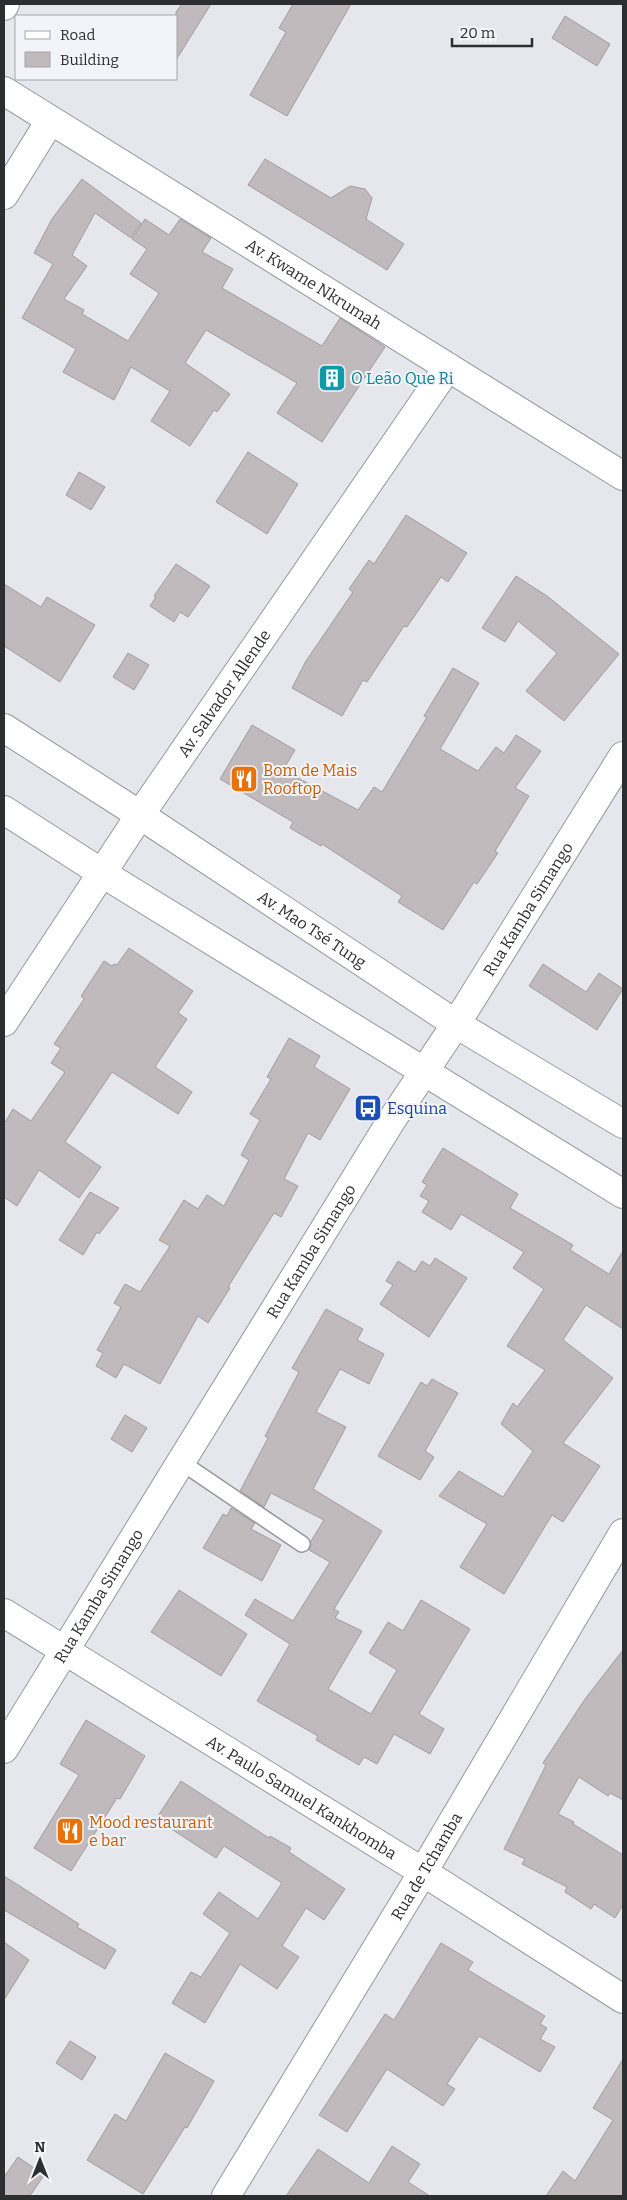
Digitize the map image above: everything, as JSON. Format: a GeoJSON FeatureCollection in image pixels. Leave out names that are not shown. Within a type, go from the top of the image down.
{"type":"FeatureCollection","features":[{"type":"Feature","properties":{"kind":"street","name":"Av. Kwame Nkrumah"},"geometry":{"type":"LineString","coordinates":[[4,91],[623,476]]}},
{"type":"Feature","properties":{"kind":"street"},"geometry":{"type":"LineString","coordinates":[[4,195],[50,121]]}},
{"type":"Feature","properties":{"kind":"street","name":"Av. Salvador Allende"},"geometry":{"type":"LineString","coordinates":[[4,1022],[140,815],[448,366]]}},
{"type":"Feature","properties":{"kind":"street","name":"Av. Mao Tsé Tung"},"geometry":{"type":"LineString","coordinates":[[4,728],[140,815],[456,1024],[623,1124]]}},
{"type":"Feature","properties":{"kind":"street","name":"Rua Kamba Simango"},"geometry":{"type":"LineString","coordinates":[[4,1749],[391,1121],[456,1024],[623,756]]}},
{"type":"Feature","properties":{"kind":"street"},"geometry":{"type":"LineString","coordinates":[[4,810],[102,873],[623,1194]]}},
{"type":"Feature","properties":{"kind":"street","name":"Rua de Tchamba"},"geometry":{"type":"LineString","coordinates":[[226,2196],[423,1872],[623,1533]]}},
{"type":"Feature","properties":{"kind":"street","name":"Av. Paulo Samuel Kankhomba"},"geometry":{"type":"LineString","coordinates":[[4,1613],[64,1652],[423,1872],[623,1999]]}},
{"type":"Feature","properties":{"kind":"lane"},"geometry":{"type":"LineString","coordinates":[[181,1462],[302,1544]]}},
{"type":"Feature","properties":{"kind":"building"},"geometry":{"type":"Polygon","coordinates":[[[182,4],[211,4],[178,57],[178,15],[176,15],[182,4]]]}},
{"type":"Feature","properties":{"kind":"building"},"geometry":{"type":"Polygon","coordinates":[[[293,4],[351,4],[287,116],[250,95],[286,32],[279,28],[293,4]]]}},
{"type":"Feature","properties":{"kind":"building"},"geometry":{"type":"Polygon","coordinates":[[[565,16],[610,44],[597,66],[552,38],[565,16]]]}},
{"type":"Feature","properties":{"kind":"building"},"geometry":{"type":"Polygon","coordinates":[[[265,159],[331,198],[350,186],[365,189],[372,198],[366,219],[404,244],[387,270],[248,185],[265,159]]]}},
{"type":"Feature","properties":{"kind":"building"},"geometry":{"type":"Polygon","coordinates":[[[82,179],[141,223],[131,238],[95,213],[72,255],[87,266],[64,299],[84,310],[82,314],[128,341],[159,293],[130,274],[147,249],[132,239],[145,219],[169,235],[180,219],[211,238],[202,252],[233,269],[222,288],[322,346],[340,318],[385,347],[322,442],[277,413],[297,383],[206,330],[185,363],[230,394],[217,412],[214,410],[190,446],[151,421],[170,391],[131,367],[114,400],[63,372],[76,349],[22,318],[53,264],[34,253],[52,219],[82,179]]]}},
{"type":"Feature","properties":{"kind":"building"},"geometry":{"type":"Polygon","coordinates":[[[248,452],[298,484],[267,534],[216,502],[248,452]]]}},
{"type":"Feature","properties":{"kind":"building"},"geometry":{"type":"Polygon","coordinates":[[[79,472],[105,487],[91,510],[66,495],[79,472]]]}},
{"type":"Feature","properties":{"kind":"building"},"geometry":{"type":"Polygon","coordinates":[[[406,515],[467,553],[448,582],[441,577],[407,627],[404,626],[367,682],[363,680],[342,716],[292,688],[306,661],[353,592],[349,589],[369,560],[374,564],[406,515]]]}},
{"type":"Feature","properties":{"kind":"building"},"geometry":{"type":"Polygon","coordinates":[[[176,564],[210,586],[188,617],[180,612],[174,622],[150,606],[156,597],[154,596],[176,564]]]}},
{"type":"Feature","properties":{"kind":"building"},"geometry":{"type":"Polygon","coordinates":[[[516,576],[547,596],[619,654],[564,721],[526,691],[557,653],[518,621],[505,642],[482,628],[516,576]]]}},
{"type":"Feature","properties":{"kind":"building"},"geometry":{"type":"Polygon","coordinates":[[[4,584],[41,607],[47,597],[95,625],[60,682],[4,646],[4,584]]]}},
{"type":"Feature","properties":{"kind":"building"},"geometry":{"type":"Polygon","coordinates":[[[128,653],[149,665],[134,690],[113,677],[128,653]]]}},
{"type":"Feature","properties":{"kind":"building"},"geometry":{"type":"Polygon","coordinates":[[[453,668],[479,683],[440,749],[478,771],[496,747],[504,753],[516,735],[541,751],[515,788],[529,796],[495,851],[498,853],[477,884],[474,882],[443,930],[398,902],[402,896],[322,844],[321,846],[290,828],[293,822],[220,779],[252,725],[295,750],[283,770],[358,810],[374,787],[382,792],[427,717],[424,716],[453,668]]]}},
{"type":"Feature","properties":{"kind":"building"},"geometry":{"type":"Polygon","coordinates":[[[129,948],[193,991],[178,1013],[187,1019],[155,1067],[192,1092],[178,1114],[112,1072],[65,1142],[101,1167],[79,1198],[39,1170],[17,1206],[4,1197],[4,1124],[13,1109],[31,1121],[65,1072],[51,1063],[61,1048],[54,1044],[84,999],[81,996],[104,961],[112,966],[114,964],[117,965],[129,948]]]}},
{"type":"Feature","properties":{"kind":"building"},"geometry":{"type":"Polygon","coordinates":[[[543,964],[586,992],[599,973],[623,989],[597,1030],[529,986],[543,964]]]}},
{"type":"Feature","properties":{"kind":"building"},"geometry":{"type":"Polygon","coordinates":[[[289,1038],[320,1056],[314,1067],[350,1089],[320,1140],[308,1133],[284,1179],[298,1186],[281,1217],[274,1213],[208,1323],[198,1316],[160,1384],[124,1364],[116,1378],[96,1366],[103,1353],[97,1350],[121,1307],[114,1303],[125,1284],[140,1292],[170,1246],[159,1240],[184,1200],[198,1209],[207,1195],[224,1206],[249,1160],[241,1155],[260,1120],[250,1114],[271,1079],[267,1077],[289,1038]]]}},
{"type":"Feature","properties":{"kind":"building"},"geometry":{"type":"Polygon","coordinates":[[[443,1148],[518,1194],[510,1208],[573,1245],[570,1250],[609,1274],[623,1251],[623,1329],[586,1305],[563,1340],[613,1378],[563,1443],[600,1466],[563,1522],[552,1515],[504,1594],[460,1567],[487,1524],[439,1496],[459,1471],[503,1497],[533,1451],[501,1424],[513,1403],[517,1407],[545,1370],[507,1346],[544,1289],[513,1268],[524,1252],[461,1214],[451,1230],[422,1212],[429,1201],[420,1196],[427,1185],[422,1182],[443,1148]]]}},
{"type":"Feature","properties":{"kind":"building"},"geometry":{"type":"Polygon","coordinates":[[[90,1192],[119,1208],[99,1234],[97,1232],[83,1255],[59,1240],[90,1192]]]}},
{"type":"Feature","properties":{"kind":"building"},"geometry":{"type":"Polygon","coordinates":[[[435,1258],[467,1278],[429,1337],[380,1304],[393,1285],[386,1281],[398,1261],[415,1272],[422,1261],[430,1266],[435,1258]]]}},
{"type":"Feature","properties":{"kind":"building"},"geometry":{"type":"Polygon","coordinates":[[[326,1309],[363,1329],[357,1340],[384,1354],[369,1384],[340,1369],[316,1412],[346,1427],[313,1489],[382,1531],[334,1609],[339,1612],[335,1618],[362,1631],[328,1689],[371,1714],[397,1670],[369,1653],[388,1622],[403,1631],[421,1600],[470,1629],[419,1714],[444,1729],[430,1754],[394,1734],[377,1764],[364,1757],[359,1765],[316,1740],[318,1736],[257,1701],[290,1644],[245,1615],[255,1599],[293,1621],[330,1562],[309,1550],[311,1541],[324,1520],[271,1493],[264,1507],[240,1491],[268,1438],[265,1436],[299,1372],[292,1368],[326,1309]]]}},
{"type":"Feature","properties":{"kind":"building"},"geometry":{"type":"Polygon","coordinates":[[[432,1379],[458,1393],[425,1451],[434,1457],[420,1480],[378,1456],[421,1382],[427,1386],[432,1379]]]}},
{"type":"Feature","properties":{"kind":"building"},"geometry":{"type":"Polygon","coordinates":[[[125,1415],[147,1428],[132,1452],[111,1439],[125,1415]]]}},
{"type":"Feature","properties":{"kind":"building"},"geometry":{"type":"Polygon","coordinates":[[[231,1508],[255,1523],[251,1529],[281,1545],[262,1581],[203,1548],[223,1514],[227,1516],[231,1508]]]}},
{"type":"Feature","properties":{"kind":"building"},"geometry":{"type":"Polygon","coordinates":[[[179,1590],[247,1634],[221,1676],[151,1632],[179,1590]]]}},
{"type":"Feature","properties":{"kind":"building"},"geometry":{"type":"Polygon","coordinates":[[[623,1650],[623,1800],[610,1793],[608,1796],[579,1777],[558,1814],[574,1822],[573,1824],[623,1855],[623,1905],[615,1918],[594,1904],[591,1909],[565,1892],[567,1887],[522,1864],[525,1859],[504,1849],[546,1765],[543,1763],[585,1699],[623,1650]]]}},
{"type":"Feature","properties":{"kind":"building"},"geometry":{"type":"Polygon","coordinates":[[[86,1720],[145,1756],[120,1799],[117,1798],[71,1871],[34,1848],[79,1775],[60,1764],[86,1720]]]}},
{"type":"Feature","properties":{"kind":"building"},"geometry":{"type":"Polygon","coordinates":[[[181,1781],[269,1838],[270,1836],[291,1848],[289,1852],[345,1889],[324,1920],[306,1908],[282,1946],[299,1957],[277,1989],[240,1964],[205,2023],[172,2003],[191,1972],[201,1977],[230,1933],[203,1914],[219,1892],[258,1919],[282,1883],[224,1846],[216,1858],[156,1819],[181,1781]]]}},
{"type":"Feature","properties":{"kind":"building"},"geometry":{"type":"Polygon","coordinates":[[[4,1876],[79,1924],[77,1927],[116,1950],[105,1969],[4,1910],[4,1876]]]}},
{"type":"Feature","properties":{"kind":"building"},"geometry":{"type":"Polygon","coordinates":[[[4,1942],[29,1960],[4,2000],[4,1942]]]}},
{"type":"Feature","properties":{"kind":"building"},"geometry":{"type":"Polygon","coordinates":[[[441,1943],[473,1962],[468,1970],[545,2016],[540,2024],[547,2028],[540,2039],[555,2047],[540,2072],[479,2036],[447,2084],[455,2089],[443,2106],[387,2069],[347,2132],[319,2115],[385,2014],[394,2020],[441,1943]]]}},
{"type":"Feature","properties":{"kind":"building"},"geometry":{"type":"Polygon","coordinates":[[[70,2041],[96,2057],[82,2080],[56,2063],[70,2041]]]}},
{"type":"Feature","properties":{"kind":"building"},"geometry":{"type":"Polygon","coordinates":[[[165,2053],[214,2081],[187,2128],[185,2127],[143,2194],[87,2160],[115,2114],[126,2121],[165,2053]]]}},
{"type":"Feature","properties":{"kind":"building"},"geometry":{"type":"Polygon","coordinates":[[[623,2059],[623,2196],[546,2196],[563,2171],[575,2181],[613,2120],[593,2108],[623,2059]]]}},
{"type":"Feature","properties":{"kind":"building"},"geometry":{"type":"Polygon","coordinates":[[[392,2146],[420,2164],[408,2182],[430,2196],[286,2196],[318,2149],[369,2183],[392,2146]]]}},
{"type":"Feature","properties":{"kind":"building"},"geometry":{"type":"Polygon","coordinates":[[[18,2157],[44,2175],[30,2196],[4,2196],[4,2177],[18,2157]]]}},
{"type":"Feature","properties":{"kind":"place","name":"O Leão Que Ri"},"geometry":{"type":"Point","coordinates":[332,378]}},
{"type":"Feature","properties":{"kind":"place","name":"Bom de Mais Rooftop"},"geometry":{"type":"Point","coordinates":[244,779]}},
{"type":"Feature","properties":{"kind":"place","name":"Esquina"},"geometry":{"type":"Point","coordinates":[368,1108]}},
{"type":"Feature","properties":{"kind":"place","name":"Mood restaurant e bar"},"geometry":{"type":"Point","coordinates":[70,1831]}}]}
